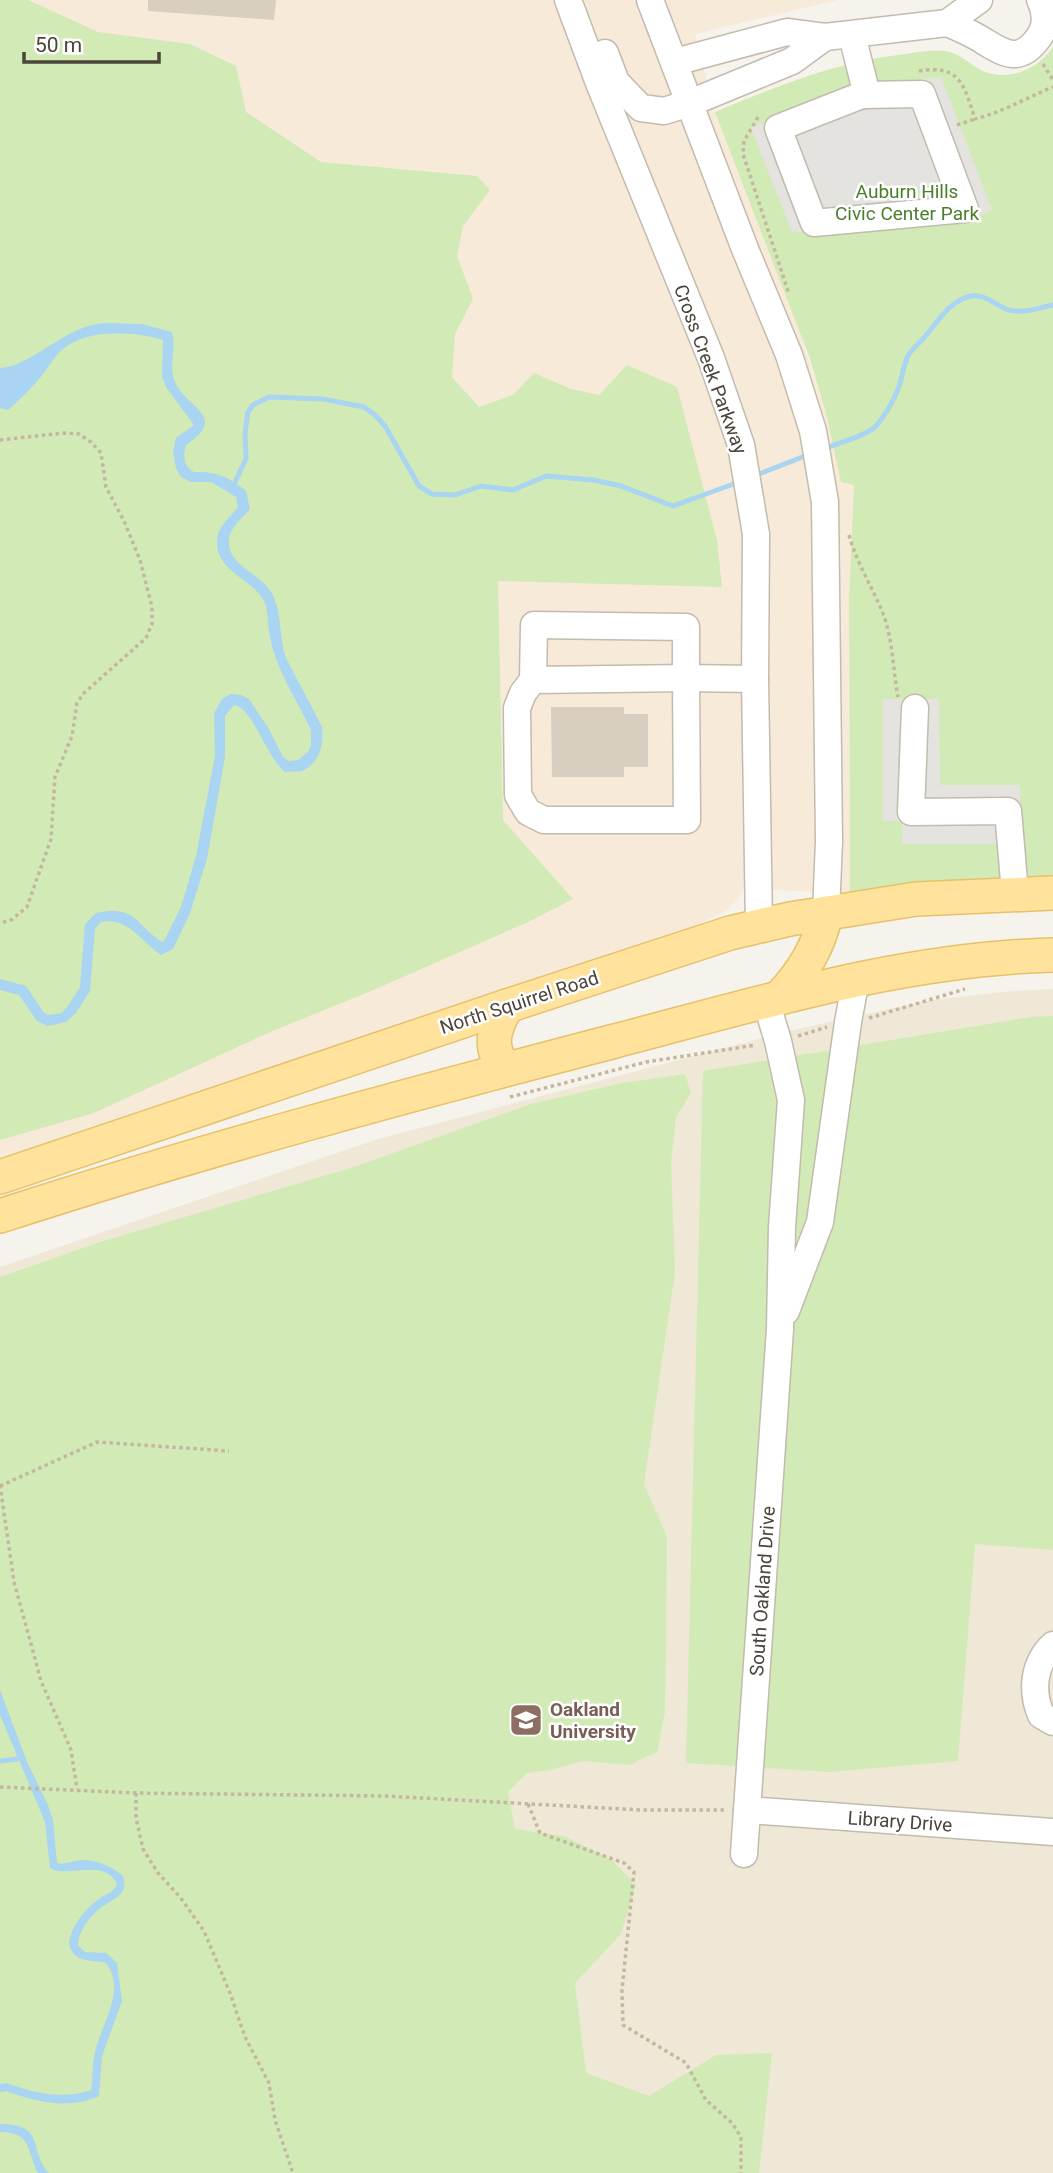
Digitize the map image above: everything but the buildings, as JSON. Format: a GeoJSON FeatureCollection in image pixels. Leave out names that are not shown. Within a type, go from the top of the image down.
{"type":"FeatureCollection","features":[{"type":"Feature","properties":{"kind":"main road","name":"North Squirrel Road"},"geometry":{"type":"LineString","coordinates":[[0,1177],[506,1006],[700,942],[759,926],[916,899],[1053,893]]}},
{"type":"Feature","properties":{"kind":"main road"},"geometry":{"type":"LineString","coordinates":[[773,999],[800,973],[814,952],[826,913]]}},
{"type":"Feature","properties":{"kind":"main road"},"geometry":{"type":"LineString","coordinates":[[0,1216],[250,1138],[505,1084],[773,999],[856,979],[971,960],[1053,956]]}},
{"type":"Feature","properties":{"kind":"main road"},"geometry":{"type":"LineString","coordinates":[[505,1084],[493,1044],[494,1033],[506,1006]]}},
{"type":"Feature","properties":{"kind":"street","name":"Cross Creek Parkway"},"geometry":{"type":"LineString","coordinates":[[568,0],[710,358],[741,445],[756,534],[755,679],[759,926]]}},
{"type":"Feature","properties":{"kind":"street"},"geometry":{"type":"LineString","coordinates":[[584,0],[616,82],[641,108],[664,111],[690,103],[792,61],[825,37]]}},
{"type":"Feature","properties":{"kind":"street"},"geometry":{"type":"LineString","coordinates":[[650,0],[789,355],[813,431],[823,490],[829,841],[826,913]]}},
{"type":"Feature","properties":{"kind":"street"},"geometry":{"type":"LineString","coordinates":[[675,62],[787,32],[825,37],[852,35],[947,11],[979,0]]}},
{"type":"Feature","properties":{"kind":"street"},"geometry":{"type":"LineString","coordinates":[[947,11],[995,50],[1011,54],[1021,53],[1040,36],[1044,27],[1045,15],[1040,0]]}},
{"type":"Feature","properties":{"kind":"street"},"geometry":{"type":"LineString","coordinates":[[852,35],[867,95]]}},
{"type":"Feature","properties":{"kind":"street"},"geometry":{"type":"LineString","coordinates":[[922,94],[965,209],[814,222],[778,128],[867,95],[922,94]]}},
{"type":"Feature","properties":{"kind":"street"},"geometry":{"type":"LineString","coordinates":[[534,625],[686,627],[686,678],[687,820],[544,820],[528,812],[518,795],[517,708],[523,693],[533,680],[534,625]]}},
{"type":"Feature","properties":{"kind":"street"},"geometry":{"type":"LineString","coordinates":[[533,680],[755,679]]}},
{"type":"Feature","properties":{"kind":"street"},"geometry":{"type":"LineString","coordinates":[[915,708],[911,812],[1008,811],[1015,893]]}},
{"type":"Feature","properties":{"kind":"street","name":"South Oakland Drive"},"geometry":{"type":"LineString","coordinates":[[780,1329],[820,1222],[856,979]]}},
{"type":"Feature","properties":{"kind":"street","name":"South Oakland Drive"},"geometry":{"type":"LineString","coordinates":[[744,1854],[780,1329],[782,1227],[791,1100],[778,1041],[773,999]]}},
{"type":"Feature","properties":{"kind":"street"},"geometry":{"type":"LineString","coordinates":[[1053,1645],[1045,1653],[1034,1687],[1041,1715],[1053,1722]]}},
{"type":"Feature","properties":{"kind":"street","name":"Library Drive"},"geometry":{"type":"LineString","coordinates":[[747,1810],[1053,1832]]}},
{"type":"Feature","properties":{"kind":"path"},"geometry":{"type":"LineString","coordinates":[[918,71],[945,69],[953,74],[962,85],[975,119],[993,115],[1053,87]]}},
{"type":"Feature","properties":{"kind":"path"},"geometry":{"type":"LineString","coordinates":[[758,116],[744,141],[743,154],[791,299]]}},
{"type":"Feature","properties":{"kind":"path"},"geometry":{"type":"LineString","coordinates":[[0,440],[40,434],[79,434],[101,453],[106,487],[128,529],[140,560],[152,607],[152,624],[146,638],[84,693],[78,704],[72,736],[55,777],[51,839],[27,907],[11,920],[0,923]]}},
{"type":"Feature","properties":{"kind":"path"},"geometry":{"type":"LineString","coordinates":[[848,531],[856,560],[884,617],[893,654],[898,696],[915,708]]}},
{"type":"Feature","properties":{"kind":"path"},"geometry":{"type":"LineString","coordinates":[[860,1021],[971,988]]}},
{"type":"Feature","properties":{"kind":"path"},"geometry":{"type":"LineString","coordinates":[[789,1038],[835,1024]]}},
{"type":"Feature","properties":{"kind":"path"},"geometry":{"type":"LineString","coordinates":[[505,1084],[766,1044]]}},
{"type":"Feature","properties":{"kind":"path"},"geometry":{"type":"LineString","coordinates":[[77,1789],[71,1750],[41,1681],[14,1582],[0,1485],[97,1442],[229,1451]]}},
{"type":"Feature","properties":{"kind":"path"},"geometry":{"type":"LineString","coordinates":[[0,1787],[136,1793],[385,1796],[641,1810],[747,1810]]}},
{"type":"Feature","properties":{"kind":"path"},"geometry":{"type":"LineString","coordinates":[[136,1793],[136,1818],[143,1849],[158,1873],[180,1897],[204,1931],[245,2037],[268,2083],[275,2120],[293,2173]]}},
{"type":"Feature","properties":{"kind":"path"},"geometry":{"type":"LineString","coordinates":[[528,1804],[540,1833],[624,1863],[634,1872],[622,1990],[623,2025],[686,2063],[706,2100],[732,2123],[741,2137],[741,2173]]}},
{"type":"Feature","properties":{"kind":"shaded area"},"geometry":{"type":"Polygon","coordinates":[[[0,0],[838,0],[695,34],[715,112],[797,323],[827,417],[855,484],[849,598],[850,894],[743,888],[738,899],[726,911],[670,938],[0,1165],[0,0]]]}},
{"type":"Feature","properties":{"kind":"shaded area"},"geometry":{"type":"Polygon","coordinates":[[[941,77],[992,210],[981,215],[980,221],[792,232],[751,128],[851,86],[941,77]]]}},
{"type":"Feature","properties":{"kind":"shaded area"},"geometry":{"type":"Polygon","coordinates":[[[883,699],[939,699],[940,785],[1020,785],[1020,844],[902,844],[902,821],[883,821],[883,699]]]}},
{"type":"Feature","properties":{"kind":"shaded area","name":"Oakland University"},"geometry":{"type":"Polygon","coordinates":[[[1053,989],[1053,2173],[0,2173],[0,1267],[378,1139],[789,1031],[931,1000],[1053,989]]]}},
{"type":"Feature","properties":{"kind":"green space"},"geometry":{"type":"Polygon","coordinates":[[[0,0],[28,0],[98,32],[190,44],[236,66],[246,112],[321,162],[477,176],[490,190],[463,226],[457,256],[473,299],[455,334],[452,377],[479,407],[513,395],[534,373],[571,389],[599,395],[627,365],[677,387],[717,540],[722,587],[498,581],[503,820],[573,899],[528,922],[270,1032],[94,1113],[0,1140],[0,0]]]}},
{"type":"Feature","properties":{"kind":"green space","name":"Auburn Hills Civic Center Park"},"geometry":{"type":"Polygon","coordinates":[[[1053,47],[1053,884],[850,894],[849,598],[854,485],[841,482],[827,417],[809,356],[715,112],[805,77],[874,59],[934,50],[946,51],[956,54],[983,71],[1003,75],[1022,71],[1040,62],[1053,47]]]}},
{"type":"Feature","properties":{"kind":"green space"},"geometry":{"type":"Polygon","coordinates":[[[1053,1016],[1053,1550],[975,1544],[958,1761],[830,1772],[686,1763],[703,1071],[1031,1017],[1053,1016]]]}},
{"type":"Feature","properties":{"kind":"green space"},"geometry":{"type":"Polygon","coordinates":[[[685,1074],[691,1093],[676,1117],[671,1163],[675,1272],[644,1484],[667,1537],[665,1712],[657,1752],[629,1765],[583,1761],[527,1773],[508,1792],[515,1829],[564,1836],[612,1860],[636,1885],[621,1934],[575,1983],[586,2073],[649,2096],[716,2055],[772,2053],[759,2173],[0,2173],[0,1277],[100,1242],[354,1167],[531,1104],[622,1083],[685,1074]]]}},
{"type":"Feature","properties":{"kind":"water"},"geometry":{"type":"Polygon","coordinates":[[[103,323],[142,324],[172,332],[173,376],[178,387],[204,418],[199,434],[186,445],[186,463],[194,472],[222,476],[246,491],[250,509],[230,534],[231,553],[266,586],[275,600],[287,660],[322,727],[322,740],[317,758],[308,768],[285,772],[272,756],[248,715],[234,705],[225,716],[225,757],[207,859],[190,913],[173,949],[161,955],[127,927],[111,921],[101,922],[95,929],[90,991],[76,1013],[66,1022],[48,1026],[37,1021],[19,995],[0,990],[0,979],[26,986],[44,1013],[61,1013],[80,987],[85,924],[96,913],[109,911],[128,914],[164,941],[181,907],[196,856],[215,756],[214,713],[222,699],[231,694],[249,699],[283,757],[289,761],[298,760],[308,752],[311,745],[311,730],[276,657],[265,603],[254,589],[227,566],[218,552],[219,532],[238,507],[236,497],[211,482],[191,482],[181,477],[176,468],[173,451],[176,438],[194,425],[166,387],[162,376],[163,340],[112,333],[85,337],[73,342],[60,352],[36,383],[8,410],[0,408],[0,368],[24,361],[74,332],[103,323]]]}},
{"type":"Feature","properties":{"kind":"water"},"geometry":{"type":"Polygon","coordinates":[[[0,1690],[27,1762],[53,1820],[57,1863],[80,1860],[97,1862],[109,1866],[123,1876],[124,1887],[121,1894],[91,1917],[79,1940],[78,1946],[85,1952],[106,1953],[117,1963],[122,2001],[102,2056],[99,2096],[76,2103],[52,2103],[6,2091],[0,2092],[0,2084],[7,2083],[28,2090],[60,2095],[91,2090],[93,2061],[111,2007],[114,1984],[106,1963],[78,1957],[69,1942],[84,1913],[99,1899],[112,1892],[117,1884],[104,1872],[58,1871],[50,1868],[45,1822],[0,1715],[0,1690]]]}},
{"type":"Feature","properties":{"kind":"water"},"geometry":{"type":"Polygon","coordinates":[[[0,2124],[15,2125],[31,2134],[49,2173],[38,2173],[27,2144],[18,2136],[0,2132],[0,2124]]]}},
{"type":"Feature","properties":{"kind":"waterway"},"geometry":{"type":"LineString","coordinates":[[823,449],[859,436],[876,426],[894,399],[910,353],[955,303],[976,296],[1011,311],[1053,305]]}},
{"type":"Feature","properties":{"kind":"waterway"},"geometry":{"type":"LineString","coordinates":[[235,482],[246,459],[245,433],[248,412],[253,405],[269,397],[323,399],[364,407],[385,426],[419,486],[432,494],[455,495],[481,486],[513,490],[546,476],[593,480],[621,486],[673,506],[739,482]]}},
{"type":"Feature","properties":{"kind":"waterway"},"geometry":{"type":"LineString","coordinates":[[754,476],[810,454]]}},
{"type":"Feature","properties":{"kind":"waterway"},"geometry":{"type":"LineString","coordinates":[[0,1761],[17,1759]]}},
{"type":"Feature","properties":{"kind":"place","name":"Oakland University"},"geometry":{"type":"Point","coordinates":[526,1720]}}]}
